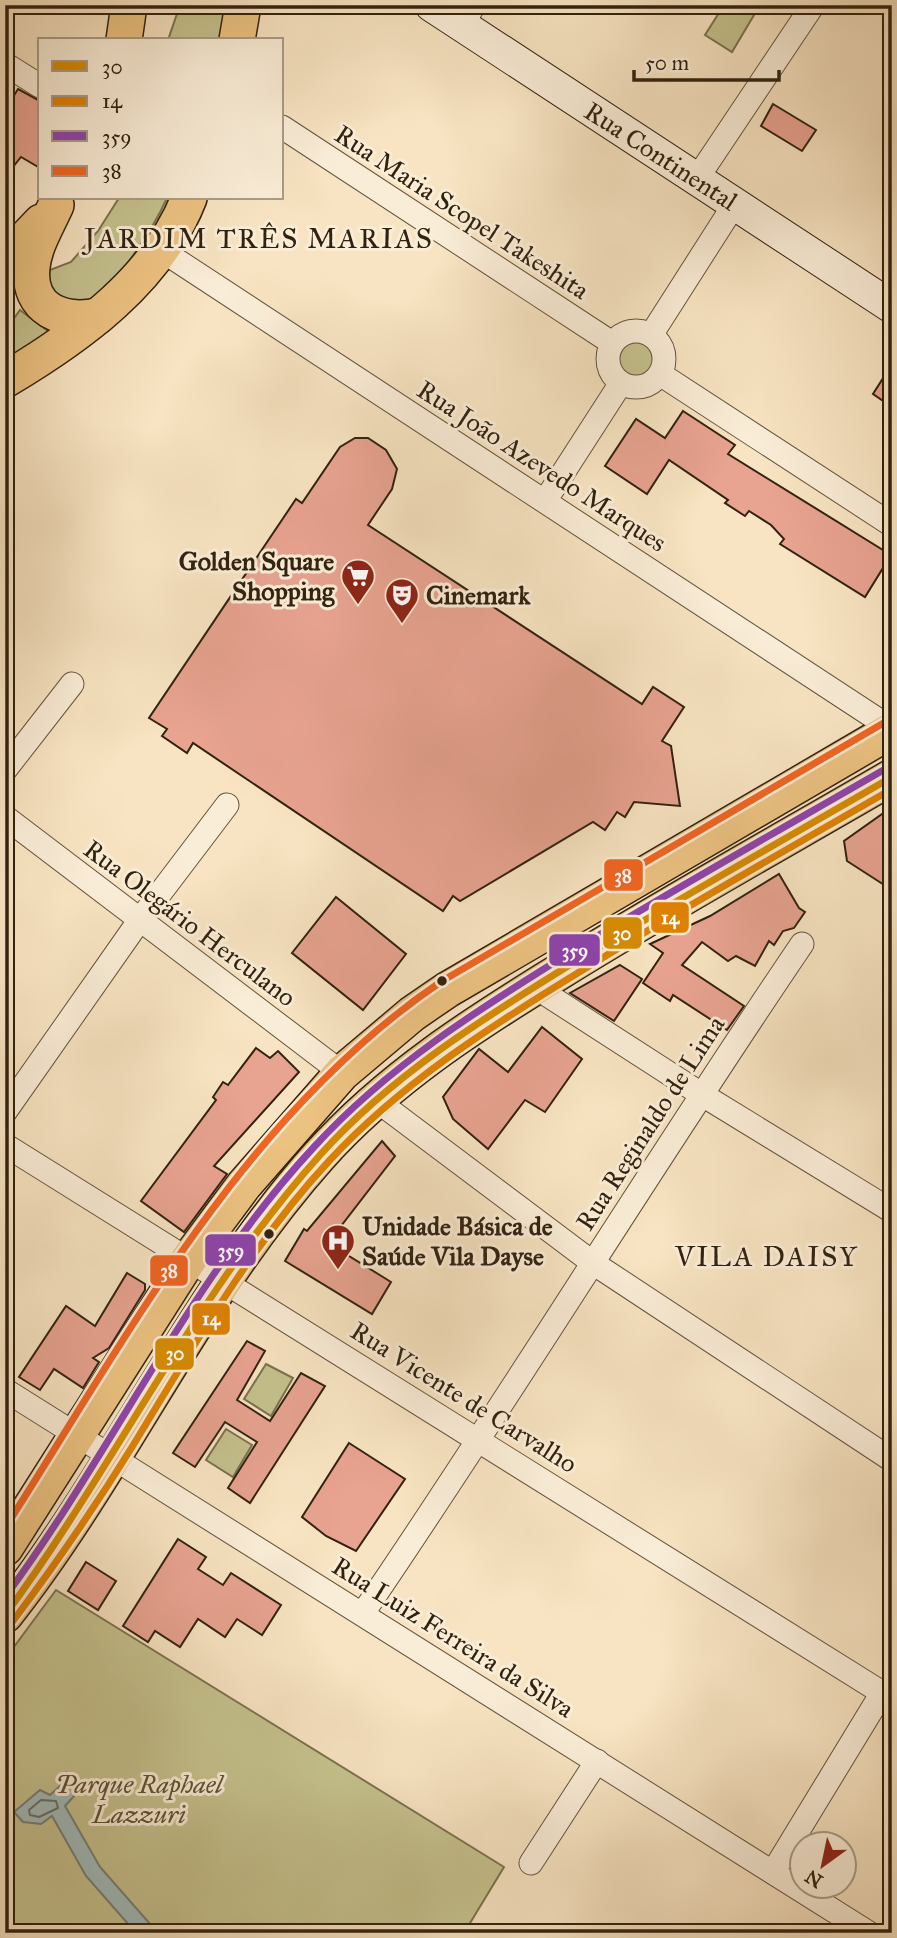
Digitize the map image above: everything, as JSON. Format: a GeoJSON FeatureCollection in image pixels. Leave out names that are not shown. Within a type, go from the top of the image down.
{"type":"FeatureCollection","features":[{"type":"Feature","properties":{"kind":"main road"},"geometry":{"type":"LineString","coordinates":[[124,38],[130,5]]}},
{"type":"Feature","properties":{"kind":"main road"},"geometry":{"type":"LineString","coordinates":[[237,38],[243,5]]}},
{"type":"Feature","properties":{"kind":"main road"},"geometry":{"type":"LineString","coordinates":[[5,380],[62,345],[98,316],[161,250],[188,200]]}},
{"type":"Feature","properties":{"kind":"main road"},"geometry":{"type":"LineString","coordinates":[[58,202],[33,258],[34,288],[43,304],[64,318],[98,316]]}},
{"type":"Feature","properties":{"kind":"main road"},"geometry":{"type":"LineString","coordinates":[[5,260],[58,202]]}},
{"type":"Feature","properties":{"kind":"main road"},"geometry":{"type":"LineString","coordinates":[[5,1548],[189,1259],[244,1185],[342,1073],[412,1014],[447,990],[892,729]]}},
{"type":"Feature","properties":{"kind":"main road"},"geometry":{"type":"LineString","coordinates":[[5,1615],[113,1458],[222,1280],[317,1158],[376,1100],[458,1034],[677,900],[892,777]]}},
{"type":"Feature","properties":{"kind":"street","name":"Rua Continental"},"geometry":{"type":"LineString","coordinates":[[431,5],[468,15],[696,180],[892,307]]}},
{"type":"Feature","properties":{"kind":"street"},"geometry":{"type":"LineString","coordinates":[[696,180],[813,5]]}},
{"type":"Feature","properties":{"kind":"street"},"geometry":{"type":"LineString","coordinates":[[5,64],[38,85]]}},
{"type":"Feature","properties":{"kind":"street","name":"Rua Maria Scopel Takeshita"},"geometry":{"type":"LineString","coordinates":[[284,129],[612,343]]}},
{"type":"Feature","properties":{"kind":"street"},"geometry":{"type":"LineString","coordinates":[[651,335],[734,205]]}},
{"type":"Feature","properties":{"kind":"street","name":"Rua João Azevedo Marques"},"geometry":{"type":"LineString","coordinates":[[161,250],[892,729]]}},
{"type":"Feature","properties":{"kind":"street"},"geometry":{"type":"LineString","coordinates":[[643,331],[651,335],[658,341],[664,357],[660,374],[646,386],[629,387],[621,383],[609,369],[608,351],[612,343],[626,332],[643,331]]}},
{"type":"Feature","properties":{"kind":"street"},"geometry":{"type":"LineString","coordinates":[[660,374],[892,525]]}},
{"type":"Feature","properties":{"kind":"street"},"geometry":{"type":"LineString","coordinates":[[545,500],[621,383]]}},
{"type":"Feature","properties":{"kind":"street"},"geometry":{"type":"LineString","coordinates":[[5,770],[72,684]]}},
{"type":"Feature","properties":{"kind":"street"},"geometry":{"type":"LineString","coordinates":[[5,1112],[139,920],[228,805]]}},
{"type":"Feature","properties":{"kind":"street","name":"Rua Olegário Herculano"},"geometry":{"type":"LineString","coordinates":[[5,817],[342,1073]]}},
{"type":"Feature","properties":{"kind":"street","name":"Rua Reginaldo de Lima"},"geometry":{"type":"LineString","coordinates":[[363,1614],[481,1441],[701,1094],[802,944]]}},
{"type":"Feature","properties":{"kind":"street"},"geometry":{"type":"LineString","coordinates":[[535,987],[701,1094],[892,1211]]}},
{"type":"Feature","properties":{"kind":"street"},"geometry":{"type":"LineString","coordinates":[[376,1100],[593,1263],[892,1460]]}},
{"type":"Feature","properties":{"kind":"street","name":"Rua Vicente de Carvalho"},"geometry":{"type":"LineString","coordinates":[[5,1145],[887,1696]]}},
{"type":"Feature","properties":{"kind":"street","name":"Rua Luiz Ferreira da Silva"},"geometry":{"type":"LineString","coordinates":[[5,1390],[869,1933]]}},
{"type":"Feature","properties":{"kind":"street"},"geometry":{"type":"LineString","coordinates":[[773,1872],[887,1696]]}},
{"type":"Feature","properties":{"kind":"street"},"geometry":{"type":"LineString","coordinates":[[531,1863],[597,1761]]}},
{"type":"Feature","properties":{"kind":"green space"},"geometry":{"type":"Polygon","coordinates":[[[180,5],[226,5],[219,38],[169,38],[180,5]]]}},
{"type":"Feature","properties":{"kind":"green space"},"geometry":{"type":"Polygon","coordinates":[[[724,5],[760,5],[732,52],[705,35],[724,5]]]}},
{"type":"Feature","properties":{"kind":"green space"},"geometry":{"type":"Polygon","coordinates":[[[118,200],[166,200],[132,257],[95,298],[80,303],[54,294],[48,279],[50,270],[71,262],[98,231],[118,200]]]}},
{"type":"Feature","properties":{"kind":"green space"},"geometry":{"type":"Polygon","coordinates":[[[20,310],[57,338],[5,370],[5,331],[20,310]]]}},
{"type":"Feature","properties":{"kind":"green space"},"geometry":{"type":"Polygon","coordinates":[[[636,336],[651,343],[658,358],[651,373],[636,380],[621,373],[614,358],[621,343],[636,336]]]}},
{"type":"Feature","properties":{"kind":"green space"},"geometry":{"type":"Polygon","coordinates":[[[266,1364],[293,1378],[271,1416],[244,1399],[266,1364]]]}},
{"type":"Feature","properties":{"kind":"green space"},"geometry":{"type":"Polygon","coordinates":[[[226,1429],[252,1445],[233,1477],[206,1460],[226,1429]]]}},
{"type":"Feature","properties":{"kind":"green space","name":"Parque Raphael Lazzuri"},"geometry":{"type":"Polygon","coordinates":[[[56,1590],[504,1867],[464,1933],[5,1933],[5,1659],[56,1590]]]}},
{"type":"Feature","properties":{"kind":"water"},"geometry":{"type":"Polygon","coordinates":[[[66,1773],[75,1795],[65,1806],[100,1867],[158,1933],[136,1933],[86,1876],[52,1816],[41,1824],[23,1822],[14,1812],[40,1790],[50,1795],[60,1786],[66,1773]]]}},
{"type":"Feature","properties":{"kind":"building"},"geometry":{"type":"Polygon","coordinates":[[[18,89],[38,100],[38,167],[21,157],[5,177],[5,110],[18,89]]]}},
{"type":"Feature","properties":{"kind":"building"},"geometry":{"type":"Polygon","coordinates":[[[773,104],[816,130],[802,151],[761,126],[773,104]]]}},
{"type":"Feature","properties":{"kind":"building"},"geometry":{"type":"Polygon","coordinates":[[[892,364],[892,407],[873,394],[892,364]]]}},
{"type":"Feature","properties":{"kind":"building"},"geometry":{"type":"Polygon","coordinates":[[[683,411],[735,445],[728,454],[891,555],[865,597],[780,544],[784,539],[771,525],[749,511],[745,516],[725,503],[728,500],[669,460],[647,494],[605,466],[636,419],[665,438],[683,411]]]}},
{"type":"Feature","properties":{"kind":"building","name":"Golden Square Shopping"},"geometry":{"type":"Polygon","coordinates":[[[355,438],[368,438],[386,450],[397,469],[392,489],[368,525],[642,704],[653,687],[684,707],[662,741],[671,746],[680,806],[634,802],[625,817],[617,812],[605,830],[593,822],[460,901],[453,896],[443,911],[193,743],[187,753],[162,736],[167,729],[149,718],[296,499],[302,503],[340,447],[355,438]]]}},
{"type":"Feature","properties":{"kind":"building"},"geometry":{"type":"Polygon","coordinates":[[[892,807],[892,890],[847,861],[844,841],[892,807]]]}},
{"type":"Feature","properties":{"kind":"building"},"geometry":{"type":"Polygon","coordinates":[[[779,874],[799,908],[805,912],[794,928],[783,931],[774,945],[769,941],[755,966],[736,956],[728,961],[702,942],[682,965],[744,1006],[727,1030],[673,995],[670,1001],[643,983],[663,953],[650,944],[710,916],[779,874]]]}},
{"type":"Feature","properties":{"kind":"building"},"geometry":{"type":"Polygon","coordinates":[[[336,897],[406,954],[363,1010],[292,953],[336,897]]]}},
{"type":"Feature","properties":{"kind":"building"},"geometry":{"type":"Polygon","coordinates":[[[620,965],[642,979],[614,1021],[570,993],[620,965]]]}},
{"type":"Feature","properties":{"kind":"building"},"geometry":{"type":"Polygon","coordinates":[[[542,1027],[582,1059],[545,1112],[525,1100],[488,1149],[453,1119],[443,1097],[479,1049],[508,1072],[542,1027]]]}},
{"type":"Feature","properties":{"kind":"building"},"geometry":{"type":"Polygon","coordinates":[[[256,1048],[270,1058],[278,1051],[299,1072],[214,1166],[227,1174],[184,1232],[141,1201],[216,1100],[213,1097],[223,1082],[228,1085],[256,1048]]]}},
{"type":"Feature","properties":{"kind":"building","name":"Unidade Básica de Saúde Vila Dayse"},"geometry":{"type":"Polygon","coordinates":[[[382,1141],[395,1156],[328,1243],[391,1282],[372,1314],[285,1261],[304,1229],[307,1231],[382,1141]]]}},
{"type":"Feature","properties":{"kind":"building"},"geometry":{"type":"Polygon","coordinates":[[[127,1273],[145,1284],[145,1290],[109,1348],[93,1358],[99,1362],[83,1388],[54,1369],[40,1390],[19,1377],[66,1306],[95,1326],[127,1273]]]}},
{"type":"Feature","properties":{"kind":"building"},"geometry":{"type":"Polygon","coordinates":[[[247,1341],[265,1351],[237,1400],[270,1421],[301,1373],[325,1386],[250,1503],[228,1488],[257,1442],[225,1422],[195,1467],[173,1453],[247,1341]]]}},
{"type":"Feature","properties":{"kind":"building"},"geometry":{"type":"Polygon","coordinates":[[[349,1443],[405,1479],[356,1551],[326,1536],[302,1517],[349,1443]]]}},
{"type":"Feature","properties":{"kind":"building"},"geometry":{"type":"Polygon","coordinates":[[[178,1539],[206,1557],[198,1569],[223,1585],[231,1573],[281,1605],[262,1635],[237,1619],[225,1637],[198,1619],[180,1647],[155,1631],[148,1642],[123,1626],[178,1539]]]}},
{"type":"Feature","properties":{"kind":"building"},"geometry":{"type":"Polygon","coordinates":[[[86,1562],[116,1581],[98,1610],[68,1591],[86,1562]]]}},
{"type":"Feature","properties":{"kind":"transit line","name":"38"},"geometry":{"type":"LineString","coordinates":[[5,1528],[146,1304],[196,1231],[250,1161],[308,1095],[372,1035],[442,981],[887,721]]}},
{"type":"Feature","properties":{"kind":"transit line","name":"359"},"geometry":{"type":"LineString","coordinates":[[5,1597],[44,1541],[190,1309],[229,1253],[270,1199],[343,1117],[405,1064],[506,993],[653,903],[887,768]]}},
{"type":"Feature","properties":{"kind":"transit line","name":"30"},"geometry":{"type":"LineString","coordinates":[[5,1615],[83,1500],[234,1264],[275,1208],[348,1126],[407,1074],[505,1006],[652,916],[892,777]]}},
{"type":"Feature","properties":{"kind":"transit line","name":"14"},"geometry":{"type":"LineString","coordinates":[[13,1621],[104,1492],[248,1263],[300,1194],[357,1133],[386,1106],[448,1057],[514,1013],[658,924],[892,789]]}},
{"type":"Feature","properties":{"kind":"place","name":"Golden Square Shopping"},"geometry":{"type":"Point","coordinates":[358,606]}},
{"type":"Feature","properties":{"kind":"place","name":"Cinemark"},"geometry":{"type":"Point","coordinates":[402,625]}},
{"type":"Feature","properties":{"kind":"place","name":"Unidade Básica de Saúde Vila Dayse"},"geometry":{"type":"Point","coordinates":[338,1271]}},
{"type":"Feature","properties":{"kind":"district","name":"JARDIM TRÊS MARIAS"},"geometry":{"type":"Point","coordinates":[259,238]}},
{"type":"Feature","properties":{"kind":"district","name":"VILA DAISY"},"geometry":{"type":"Point","coordinates":[767,1256]}}]}
